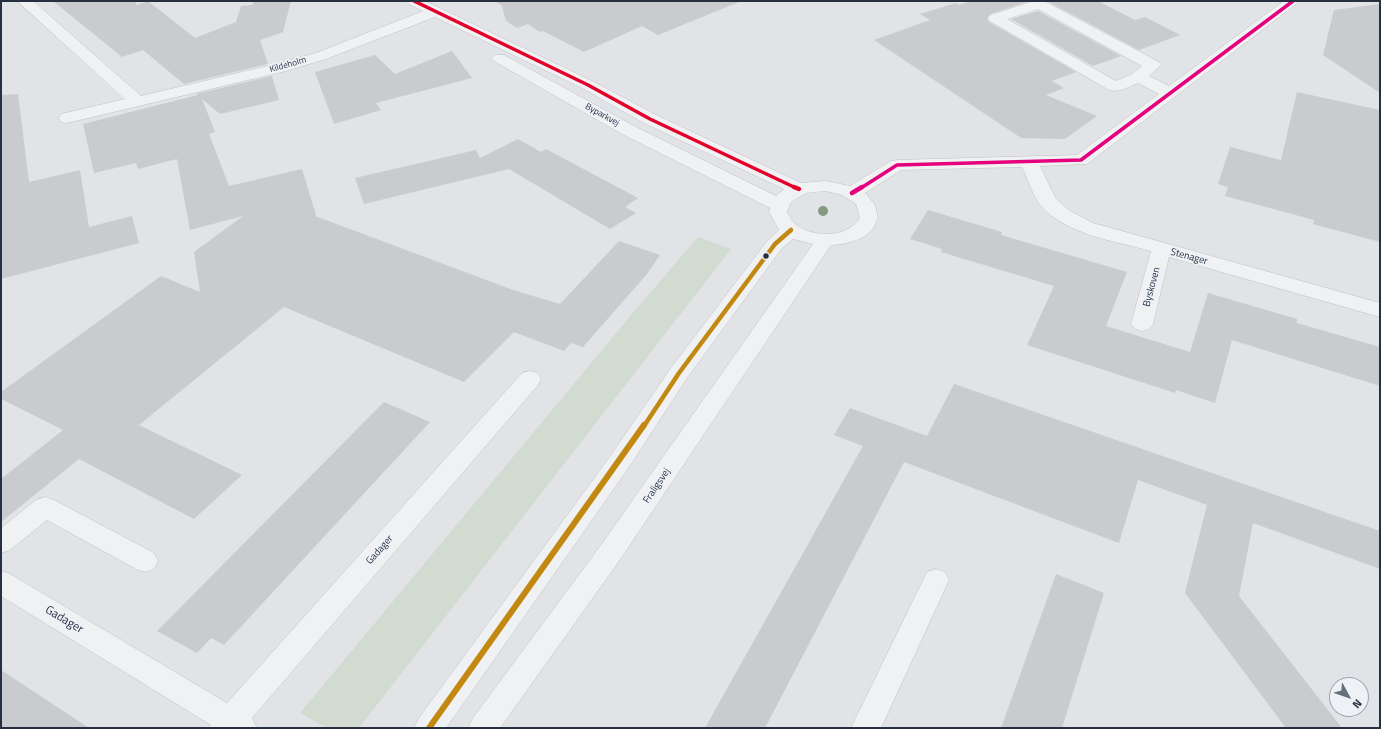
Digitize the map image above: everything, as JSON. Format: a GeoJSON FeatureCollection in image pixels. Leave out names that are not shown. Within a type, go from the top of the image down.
{"type":"FeatureCollection","features":[{"type":"Feature","properties":{"kind":"street"},"geometry":{"type":"LineString","coordinates":[[24,1],[138,102]]}},
{"type":"Feature","properties":{"kind":"street","name":"Byparkvej"},"geometry":{"type":"LineString","coordinates":[[414,1],[433,12],[454,20],[588,85],[650,118],[799,189]]}},
{"type":"Feature","properties":{"kind":"street"},"geometry":{"type":"LineString","coordinates":[[852,193],[897,164],[1081,160],[1293,1]]}},
{"type":"Feature","properties":{"kind":"street"},"geometry":{"type":"LineString","coordinates":[[1138,77],[1153,66],[1039,4],[995,18],[1115,87],[1138,77],[1171,93]]}},
{"type":"Feature","properties":{"kind":"street","name":"Kildeholm"},"geometry":{"type":"LineString","coordinates":[[67,118],[280,68],[321,56],[433,12]]}},
{"type":"Feature","properties":{"kind":"street","name":"Byparkvej"},"geometry":{"type":"LineString","coordinates":[[433,12],[441,22],[488,52],[628,130],[779,205]]}},
{"type":"Feature","properties":{"kind":"street","name":"Stenager"},"geometry":{"type":"LineString","coordinates":[[1029,162],[1048,202],[1063,215],[1086,227],[1380,310]]}},
{"type":"Feature","properties":{"kind":"street"},"geometry":{"type":"LineString","coordinates":[[826,186],[852,193],[865,202],[868,208],[869,220],[866,226],[854,235],[845,238],[825,240],[806,237],[791,230],[780,218],[779,205],[786,196],[799,189],[826,186]]}},
{"type":"Feature","properties":{"kind":"street"},"geometry":{"type":"LineString","coordinates":[[429,728],[618,464],[683,367],[775,244],[791,230]]}},
{"type":"Feature","properties":{"kind":"street","name":"Fraligsvej"},"geometry":{"type":"LineString","coordinates":[[483,728],[610,553],[825,240]]}},
{"type":"Feature","properties":{"kind":"street","name":"Byskoven"},"geometry":{"type":"LineString","coordinates":[[1142,324],[1161,249]]}},
{"type":"Feature","properties":{"kind":"street","name":"Gadager"},"geometry":{"type":"LineString","coordinates":[[1,582],[232,726],[530,379]]}},
{"type":"Feature","properties":{"kind":"street"},"geometry":{"type":"LineString","coordinates":[[1,543],[45,507],[145,561]]}},
{"type":"Feature","properties":{"kind":"street"},"geometry":{"type":"LineString","coordinates":[[866,728],[936,580]]}},
{"type":"Feature","properties":{"kind":"shaded area"},"geometry":{"type":"Polygon","coordinates":[[[698,237],[731,249],[359,728],[327,728],[300,713],[632,314],[698,237]]]}},
{"type":"Feature","properties":{"kind":"building"},"geometry":{"type":"Polygon","coordinates":[[[53,1],[134,1],[137,5],[148,1],[195,38],[236,22],[241,6],[252,5],[254,1],[291,1],[283,32],[260,40],[268,64],[184,84],[143,50],[122,57],[53,1]]]}},
{"type":"Feature","properties":{"kind":"building"},"geometry":{"type":"Polygon","coordinates":[[[495,1],[739,2],[658,35],[642,26],[584,52],[543,31],[540,32],[528,24],[517,28],[506,21],[502,6],[495,1]]]}},
{"type":"Feature","properties":{"kind":"building"},"geometry":{"type":"Polygon","coordinates":[[[971,1],[1029,1],[990,14],[987,19],[989,22],[1076,72],[1052,81],[1064,88],[1046,95],[1097,116],[1065,139],[1021,138],[874,40],[930,20],[920,14],[956,3],[959,5],[971,1]]]}},
{"type":"Feature","properties":{"kind":"building"},"geometry":{"type":"Polygon","coordinates":[[[1047,1],[1098,1],[1135,20],[1145,17],[1180,35],[1139,50],[1047,1]]]}},
{"type":"Feature","properties":{"kind":"building"},"geometry":{"type":"Polygon","coordinates":[[[1380,4],[1380,93],[1323,55],[1334,10],[1380,4]]]}},
{"type":"Feature","properties":{"kind":"building"},"geometry":{"type":"Polygon","coordinates":[[[1038,11],[1121,56],[1093,66],[1011,19],[1038,11]]]}},
{"type":"Feature","properties":{"kind":"building"},"geometry":{"type":"Polygon","coordinates":[[[452,51],[472,78],[376,103],[381,110],[334,124],[315,72],[375,55],[395,74],[452,51]]]}},
{"type":"Feature","properties":{"kind":"building"},"geometry":{"type":"Polygon","coordinates":[[[272,76],[279,100],[220,114],[202,99],[215,132],[209,134],[229,186],[302,169],[316,215],[315,216],[513,290],[560,304],[619,241],[660,255],[647,274],[583,347],[571,343],[564,351],[514,332],[464,382],[284,307],[139,425],[242,475],[194,519],[79,459],[1,522],[1,479],[63,430],[1,399],[1,392],[161,276],[200,292],[194,252],[243,216],[190,230],[177,159],[138,169],[136,163],[94,173],[83,124],[198,95],[196,94],[272,76]]]}},
{"type":"Feature","properties":{"kind":"building"},"geometry":{"type":"Polygon","coordinates":[[[1297,92],[1380,110],[1380,242],[1313,224],[1314,220],[1225,196],[1228,187],[1218,184],[1230,147],[1281,160],[1297,92]]]}},
{"type":"Feature","properties":{"kind":"building"},"geometry":{"type":"Polygon","coordinates":[[[18,94],[29,182],[80,170],[89,227],[132,216],[139,243],[1,279],[1,95],[18,94]]]}},
{"type":"Feature","properties":{"kind":"building"},"geometry":{"type":"Polygon","coordinates":[[[518,139],[541,152],[546,149],[638,198],[625,207],[636,213],[610,229],[509,169],[364,204],[355,178],[476,150],[480,158],[518,139]]]}},
{"type":"Feature","properties":{"kind":"building"},"geometry":{"type":"Polygon","coordinates":[[[928,210],[1002,232],[1001,235],[1127,272],[1106,326],[1190,352],[1208,293],[1297,319],[1297,323],[1380,347],[1380,386],[1232,340],[1215,403],[1176,390],[1175,393],[1027,345],[1054,286],[941,252],[942,249],[910,239],[928,210]]]}},
{"type":"Feature","properties":{"kind":"building"},"geometry":{"type":"Polygon","coordinates":[[[954,384],[1380,531],[1380,569],[1253,523],[1239,596],[1329,711],[1329,717],[1333,717],[1342,728],[1286,728],[1185,593],[1207,505],[1138,480],[1119,543],[904,462],[765,728],[705,728],[863,446],[834,435],[850,408],[927,436],[954,384]]]}},
{"type":"Feature","properties":{"kind":"building"},"geometry":{"type":"Polygon","coordinates":[[[384,402],[430,422],[224,645],[211,638],[197,653],[157,631],[384,402]]]}},
{"type":"Feature","properties":{"kind":"building"},"geometry":{"type":"Polygon","coordinates":[[[1056,574],[1104,593],[1062,728],[1001,728],[1056,574]]]}},
{"type":"Feature","properties":{"kind":"building"},"geometry":{"type":"Polygon","coordinates":[[[1,670],[89,728],[1,728],[1,670]]]}},
{"type":"Feature","properties":{"kind":"transit line"},"geometry":{"type":"LineString","coordinates":[[414,1],[588,85],[650,119],[799,189]]}},
{"type":"Feature","properties":{"kind":"transit line"},"geometry":{"type":"LineString","coordinates":[[852,193],[897,165],[1081,160],[1293,1]]}},
{"type":"Feature","properties":{"kind":"transit line"},"geometry":{"type":"LineString","coordinates":[[429,728],[618,464],[679,373],[775,244],[791,230]]}}]}
